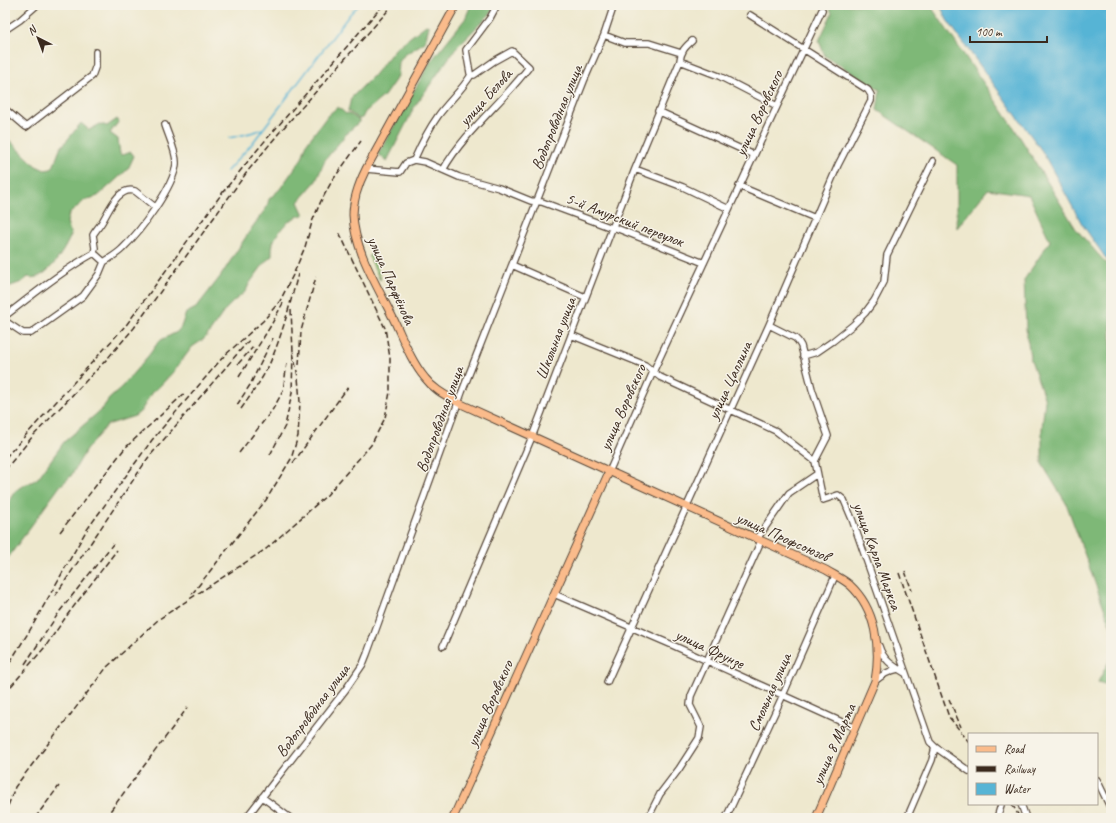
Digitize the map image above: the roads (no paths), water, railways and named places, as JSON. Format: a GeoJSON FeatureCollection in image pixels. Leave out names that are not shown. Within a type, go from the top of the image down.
{"type":"FeatureCollection","features":[{"type":"Feature","properties":{"kind":"main road","name":"улица Парфёнова"},"geometry":{"type":"LineString","coordinates":[[456,5],[366,169],[359,185],[354,203],[353,216],[360,246],[368,266],[418,369],[434,388],[459,403],[609,472]]}},
{"type":"Feature","properties":{"kind":"main road","name":"улица Профсоюзов"},"geometry":{"type":"LineString","coordinates":[[609,472],[807,561],[849,585],[860,597],[867,609],[877,640],[878,666],[875,681]]}},
{"type":"Feature","properties":{"kind":"main road","name":"улица Воровского"},"geometry":{"type":"LineString","coordinates":[[453,818],[609,472]]}},
{"type":"Feature","properties":{"kind":"main road","name":"улица 8 Марта"},"geometry":{"type":"LineString","coordinates":[[816,818],[875,681]]}},
{"type":"Feature","properties":{"kind":"street"},"geometry":{"type":"LineString","coordinates":[[5,30],[20,20],[37,5]]}},
{"type":"Feature","properties":{"kind":"street","name":"улица Белова"},"geometry":{"type":"LineString","coordinates":[[442,170],[465,139],[529,68],[512,51],[504,54],[474,75],[471,75],[466,50],[486,24],[497,5]]}},
{"type":"Feature","properties":{"kind":"street","name":"Водопроводная улица"},"geometry":{"type":"LineString","coordinates":[[246,818],[346,689],[363,664],[459,403],[584,81],[604,35],[614,5]]}},
{"type":"Feature","properties":{"kind":"street","name":"улица Воровского"},"geometry":{"type":"LineString","coordinates":[[609,472],[653,372],[822,10]]}},
{"type":"Feature","properties":{"kind":"street"},"geometry":{"type":"LineString","coordinates":[[750,15],[804,50]]}},
{"type":"Feature","properties":{"kind":"street"},"geometry":{"type":"LineString","coordinates":[[604,35],[625,43],[649,43],[681,53],[685,46],[692,41]]}},
{"type":"Feature","properties":{"kind":"street","name":"улица Цаплина"},"geometry":{"type":"LineString","coordinates":[[607,682],[685,507],[769,325],[838,165],[871,101],[871,95],[868,90],[804,50]]}},
{"type":"Feature","properties":{"kind":"street"},"geometry":{"type":"LineString","coordinates":[[5,109],[26,127],[92,76],[96,65],[96,52]]}},
{"type":"Feature","properties":{"kind":"street","name":"Школьная улица"},"geometry":{"type":"LineString","coordinates":[[443,646],[532,437],[635,169],[680,61],[681,53]]}},
{"type":"Feature","properties":{"kind":"street"},"geometry":{"type":"LineString","coordinates":[[680,61],[719,76],[777,106]]}},
{"type":"Feature","properties":{"kind":"street"},"geometry":{"type":"LineString","coordinates":[[366,169],[400,172],[406,163],[414,160],[425,135],[438,116],[467,82],[471,75]]}},
{"type":"Feature","properties":{"kind":"street"},"geometry":{"type":"LineString","coordinates":[[658,111],[754,156]]}},
{"type":"Feature","properties":{"kind":"street"},"geometry":{"type":"LineString","coordinates":[[5,321],[23,333],[31,333],[83,296],[100,274],[104,262],[121,250],[139,230],[168,186],[176,164],[176,158],[165,125]]}},
{"type":"Feature","properties":{"kind":"street","name":"5-й Амурский переулок"},"geometry":{"type":"LineString","coordinates":[[414,160],[425,162],[459,177],[499,188],[531,201],[542,202],[612,228],[616,228],[704,263]]}},
{"type":"Feature","properties":{"kind":"street"},"geometry":{"type":"LineString","coordinates":[[803,356],[817,352],[854,325],[874,301],[884,282],[887,255],[933,161]]}},
{"type":"Feature","properties":{"kind":"street"},"geometry":{"type":"LineString","coordinates":[[635,169],[730,209]]}},
{"type":"Feature","properties":{"kind":"street"},"geometry":{"type":"LineString","coordinates":[[739,186],[815,218]]}},
{"type":"Feature","properties":{"kind":"street"},"geometry":{"type":"LineString","coordinates":[[94,253],[94,232],[102,222],[113,202],[122,194],[132,190],[135,191],[155,207]]}},
{"type":"Feature","properties":{"kind":"street"},"geometry":{"type":"LineString","coordinates":[[94,253],[104,262]]}},
{"type":"Feature","properties":{"kind":"street"},"geometry":{"type":"LineString","coordinates":[[5,316],[60,273],[94,253]]}},
{"type":"Feature","properties":{"kind":"street"},"geometry":{"type":"LineString","coordinates":[[512,265],[585,297]]}},
{"type":"Feature","properties":{"kind":"street"},"geometry":{"type":"LineString","coordinates":[[571,335],[645,365],[660,377],[776,431],[815,461],[828,436],[812,389],[801,346],[795,338],[769,325]]}},
{"type":"Feature","properties":{"kind":"street","name":"улица Карла Маркса"},"geometry":{"type":"LineString","coordinates":[[815,461],[823,500],[838,494],[844,500],[871,572],[930,742],[968,770]]}},
{"type":"Feature","properties":{"kind":"street"},"geometry":{"type":"LineString","coordinates":[[652,817],[660,794],[679,769],[699,738],[701,727],[690,705],[691,696],[708,662],[759,540],[789,493],[817,474]]}},
{"type":"Feature","properties":{"kind":"street","name":"Смольная улица"},"geometry":{"type":"LineString","coordinates":[[726,818],[835,576]]}},
{"type":"Feature","properties":{"kind":"street","name":"улица Фрунзе"},"geometry":{"type":"LineString","coordinates":[[554,594],[632,627],[856,728]]}},
{"type":"Feature","properties":{"kind":"street"},"geometry":{"type":"LineString","coordinates":[[877,640],[884,658],[905,673]]}},
{"type":"Feature","properties":{"kind":"street"},"geometry":{"type":"LineString","coordinates":[[875,681],[883,674],[898,669]]}},
{"type":"Feature","properties":{"kind":"street"},"geometry":{"type":"LineString","coordinates":[[906,818],[932,760],[935,747]]}},
{"type":"Feature","properties":{"kind":"street"},"geometry":{"type":"LineString","coordinates":[[1098,782],[1111,809]]}},
{"type":"Feature","properties":{"kind":"street"},"geometry":{"type":"LineString","coordinates":[[262,797],[290,818]]}},
{"type":"Feature","properties":{"kind":"street"},"geometry":{"type":"LineString","coordinates":[[997,818],[1001,805]]}},
{"type":"Feature","properties":{"kind":"street"},"geometry":{"type":"LineString","coordinates":[[1021,805],[1026,818]]}},
{"type":"Feature","properties":{"kind":"water"},"geometry":{"type":"Polygon","coordinates":[[[940,5],[1111,5],[1111,262],[1107,260],[1082,224],[1042,151],[947,20],[940,5]]]}},
{"type":"Feature","properties":{"kind":"waterway"},"geometry":{"type":"LineString","coordinates":[[227,171],[251,145],[350,14],[359,5]]}},
{"type":"Feature","properties":{"kind":"waterway"},"geometry":{"type":"LineString","coordinates":[[229,138],[262,129]]}},
{"type":"Feature","properties":{"kind":"railway"},"geometry":{"type":"LineString","coordinates":[[5,458],[127,324],[223,192],[258,149],[383,5]]}},
{"type":"Feature","properties":{"kind":"railway"},"geometry":{"type":"LineString","coordinates":[[5,470],[33,436],[107,359],[134,328],[247,172],[279,133],[393,5]]}},
{"type":"Feature","properties":{"kind":"railway"},"geometry":{"type":"LineString","coordinates":[[5,670],[30,630],[86,531],[152,440],[224,356],[263,321],[280,301],[305,247],[312,222],[321,201],[332,181],[361,141]]}},
{"type":"Feature","properties":{"kind":"railway"},"geometry":{"type":"LineString","coordinates":[[5,814],[15,787],[107,667],[159,619],[266,549],[327,495],[371,445],[385,418],[390,392],[390,358],[385,328],[339,232]]}},
{"type":"Feature","properties":{"kind":"railway"},"geometry":{"type":"LineString","coordinates":[[241,409],[263,377],[274,354],[298,274]]}},
{"type":"Feature","properties":{"kind":"railway"},"geometry":{"type":"LineString","coordinates":[[299,365],[301,331],[316,277]]}},
{"type":"Feature","properties":{"kind":"railway"},"geometry":{"type":"LineString","coordinates":[[239,377],[283,303]]}},
{"type":"Feature","properties":{"kind":"railway"},"geometry":{"type":"LineString","coordinates":[[270,455],[285,426],[292,393],[293,352],[291,310]]}},
{"type":"Feature","properties":{"kind":"railway"},"geometry":{"type":"LineString","coordinates":[[237,405],[250,385],[273,338]]}},
{"type":"Feature","properties":{"kind":"railway"},"geometry":{"type":"LineString","coordinates":[[55,596],[148,458],[250,339]]}},
{"type":"Feature","properties":{"kind":"railway"},"geometry":{"type":"LineString","coordinates":[[238,364],[253,347]]}},
{"type":"Feature","properties":{"kind":"railway"},"geometry":{"type":"LineString","coordinates":[[192,594],[266,500],[291,459],[298,436],[300,402],[298,377],[293,352]]}},
{"type":"Feature","properties":{"kind":"railway"},"geometry":{"type":"LineString","coordinates":[[239,453],[273,409],[283,391],[287,363]]}},
{"type":"Feature","properties":{"kind":"railway"},"geometry":{"type":"LineString","coordinates":[[293,463],[348,387]]}},
{"type":"Feature","properties":{"kind":"railway"},"geometry":{"type":"LineString","coordinates":[[60,532],[125,448],[186,392]]}},
{"type":"Feature","properties":{"kind":"railway"},"geometry":{"type":"LineString","coordinates":[[25,664],[60,611],[113,544]]}},
{"type":"Feature","properties":{"kind":"railway"},"geometry":{"type":"LineString","coordinates":[[5,693],[45,647],[68,614],[117,550]]}},
{"type":"Feature","properties":{"kind":"railway"},"geometry":{"type":"LineString","coordinates":[[905,571],[912,591]]}},
{"type":"Feature","properties":{"kind":"railway"},"geometry":{"type":"LineString","coordinates":[[899,573],[949,717],[968,741]]}},
{"type":"Feature","properties":{"kind":"railway"},"geometry":{"type":"LineString","coordinates":[[949,699],[961,727]]}},
{"type":"Feature","properties":{"kind":"railway"},"geometry":{"type":"LineString","coordinates":[[105,818],[188,707]]}},
{"type":"Feature","properties":{"kind":"railway"},"geometry":{"type":"LineString","coordinates":[[35,818],[59,786]]}},
{"type":"Feature","properties":{"kind":"railway"},"geometry":{"type":"LineString","coordinates":[[1013,805],[1020,818]]}}]}
